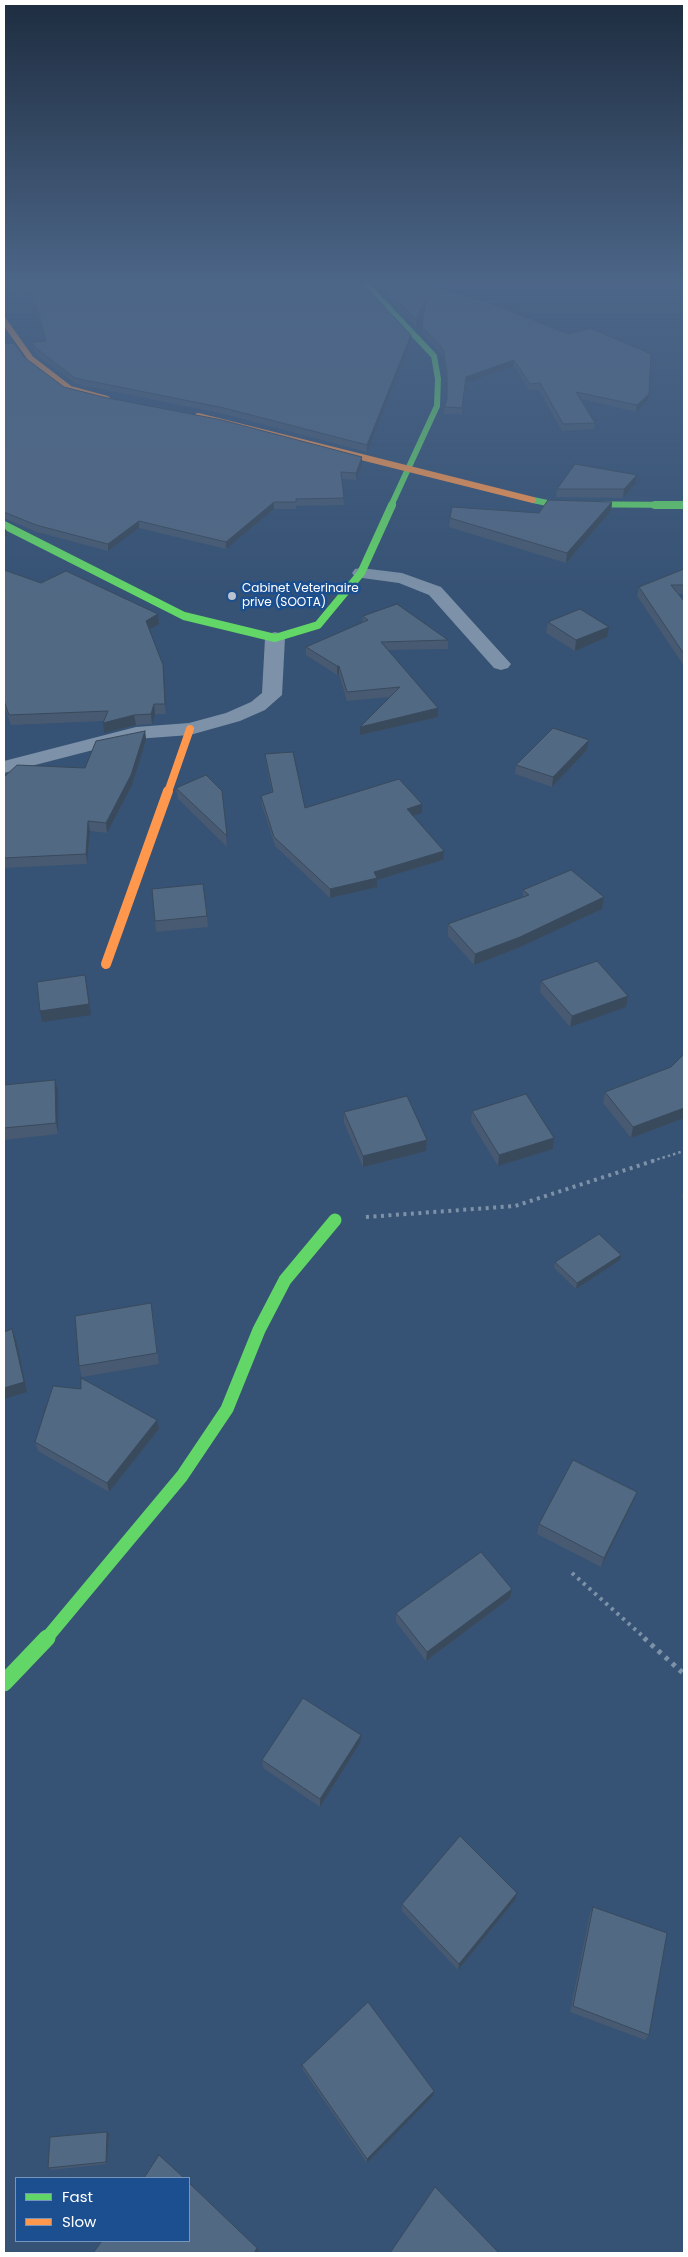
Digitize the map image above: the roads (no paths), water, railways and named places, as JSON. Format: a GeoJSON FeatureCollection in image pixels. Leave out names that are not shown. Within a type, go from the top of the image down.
{"type":"FeatureCollection","features":[{"type":"Feature","properties":{"kind":"street"},"geometry":{"type":"LineString","coordinates":[[71,389],[123,402]]}},
{"type":"Feature","properties":{"kind":"street"},"geometry":{"type":"LineString","coordinates":[[4,525],[184,616],[275,638],[318,625],[361,572],[437,406],[438,389]]}},
{"type":"Feature","properties":{"kind":"street"},"geometry":{"type":"LineString","coordinates":[[187,414],[224,421],[472,486],[552,504],[684,505]]}},
{"type":"Feature","properties":{"kind":"street"},"geometry":{"type":"LineString","coordinates":[[361,572],[402,578],[435,591],[500,664]]}},
{"type":"Feature","properties":{"kind":"street"},"geometry":{"type":"LineString","coordinates":[[4,767],[136,733],[190,730],[233,717],[258,706],[272,696],[275,638]]}},
{"type":"Feature","properties":{"kind":"street"},"geometry":{"type":"LineString","coordinates":[[106,964],[190,730]]}},
{"type":"Feature","properties":{"kind":"street"},"geometry":{"type":"LineString","coordinates":[[4,1684],[42,1644],[182,1476],[227,1409],[258,1330],[285,1280],[335,1220]]}},
{"type":"Feature","properties":{"kind":"place","name":"Cabinet Veterinaire prive (SOOTA)"},"geometry":{"type":"Point","coordinates":[232,596]}}]}
